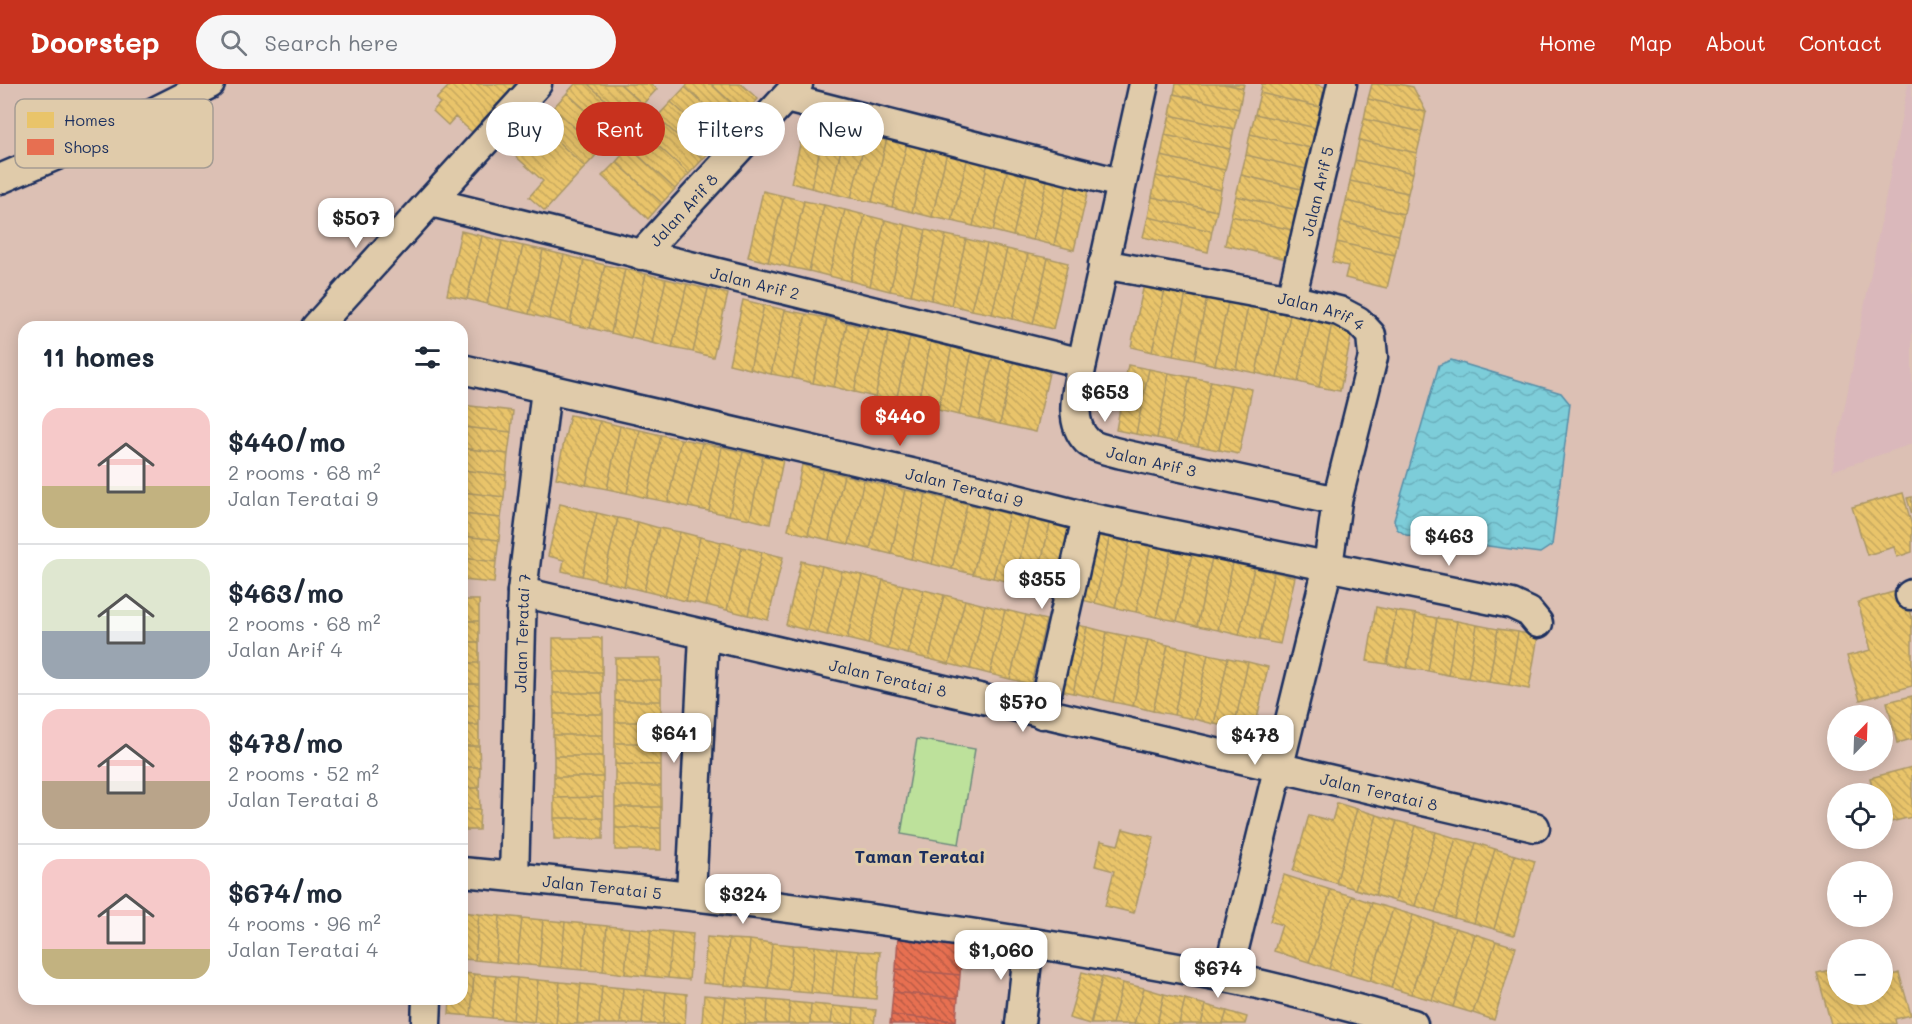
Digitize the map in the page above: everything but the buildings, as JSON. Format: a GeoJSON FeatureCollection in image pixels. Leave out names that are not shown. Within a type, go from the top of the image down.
{"type":"FeatureCollection","features":[{"type":"Feature","properties":{"kind":"street"},"geometry":{"type":"LineString","coordinates":[[180,99],[210,84]]}},
{"type":"Feature","properties":{"kind":"street"},"geometry":{"type":"LineString","coordinates":[[321,321],[537,84]]}},
{"type":"Feature","properties":{"kind":"street","name":"Jalan Arif 3"},"geometry":{"type":"LineString","coordinates":[[1144,84],[1120,183],[1082,363],[1075,409],[1078,428],[1088,442],[1122,454],[1337,501]]}},
{"type":"Feature","properties":{"kind":"street","name":"Jalan Arif 5"},"geometry":{"type":"LineString","coordinates":[[1291,299],[1342,84]]}},
{"type":"Feature","properties":{"kind":"street"},"geometry":{"type":"LineString","coordinates":[[792,91],[1120,183]]}},
{"type":"Feature","properties":{"kind":"street","name":"Jalan Arif 8"},"geometry":{"type":"LineString","coordinates":[[641,255],[792,91]]}},
{"type":"Feature","properties":{"kind":"street"},"geometry":{"type":"LineString","coordinates":[[0,179],[26,168]]}},
{"type":"Feature","properties":{"kind":"street","name":"Jalan Arif 2"},"geometry":{"type":"LineString","coordinates":[[430,202],[1082,363]]}},
{"type":"Feature","properties":{"kind":"street","name":"Jalan Arif 4"},"geometry":{"type":"LineString","coordinates":[[1103,264],[1291,299],[1339,311],[1358,321],[1371,335],[1373,357],[1337,501],[1328,566],[1227,977]]}},
{"type":"Feature","properties":{"kind":"street","name":"Jalan Teratai 9"},"geometry":{"type":"LineString","coordinates":[[468,370],[925,476],[1087,517],[1512,604],[1529,612],[1538,623]]}},
{"type":"Feature","properties":{"kind":"street","name":"Jalan Teratai 7"},"geometry":{"type":"LineString","coordinates":[[514,877],[522,592],[546,389]]}},
{"type":"Feature","properties":{"kind":"street"},"geometry":{"type":"LineString","coordinates":[[1042,714],[1087,517]]}},
{"type":"Feature","properties":{"kind":"street","name":"Jalan Teratai 8"},"geometry":{"type":"LineString","coordinates":[[522,592],[1535,827]]}},
{"type":"Feature","properties":{"kind":"street"},"geometry":{"type":"LineString","coordinates":[[691,894],[704,636]]}},
{"type":"Feature","properties":{"kind":"street","name":"Jalan Teratai 5"},"geometry":{"type":"LineString","coordinates":[[468,873],[691,894],[1029,943],[1227,977],[1413,1024]]}},
{"type":"Feature","properties":{"kind":"street"},"geometry":{"type":"LineString","coordinates":[[1020,1024],[1029,943]]}},
{"type":"Feature","properties":{"kind":"street"},"geometry":{"type":"LineString","coordinates":[[426,1024],[427,1005]]}},
{"type":"Feature","properties":{"kind":"shaded area"},"geometry":{"type":"Polygon","coordinates":[[[1908,84],[1912,84],[1912,444],[1832,471],[1908,84]]]}},
{"type":"Feature","properties":{"kind":"green space"},"geometry":{"type":"Polygon","coordinates":[[[917,739],[975,749],[959,844],[901,834],[917,739]]]}},
{"type":"Feature","properties":{"kind":"water"},"geometry":{"type":"Polygon","coordinates":[[[1451,360],[1561,393],[1570,404],[1552,545],[1540,553],[1406,535],[1397,529],[1394,520],[1439,365],[1451,360]]]}},
{"type":"Feature","properties":{"kind":"district","name":"Taman Teratai"},"geometry":{"type":"Point","coordinates":[920,856]}}]}
